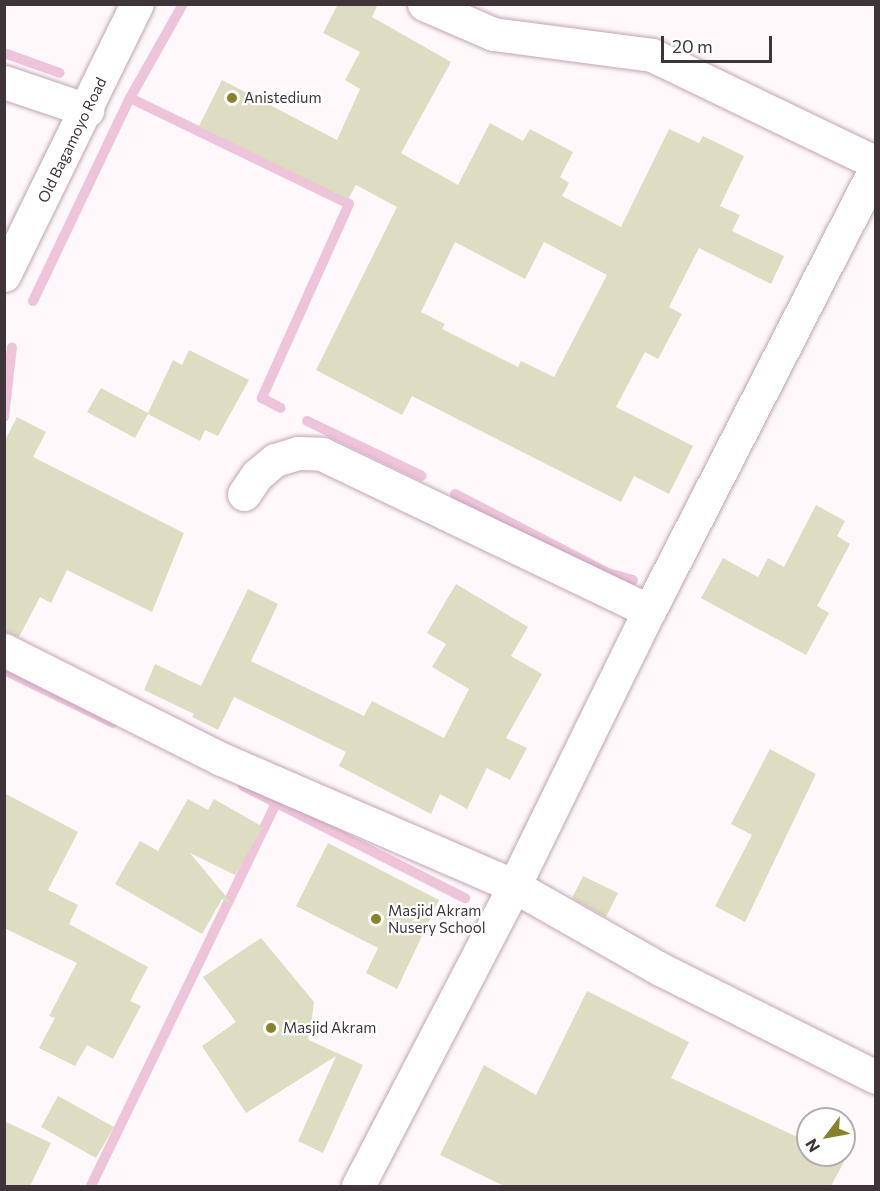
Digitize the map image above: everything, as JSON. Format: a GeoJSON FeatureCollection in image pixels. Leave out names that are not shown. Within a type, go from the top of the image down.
{"type":"FeatureCollection","features":[{"type":"Feature","properties":{"kind":"street","name":"Old Bagamoyo Road"},"geometry":{"type":"LineString","coordinates":[[4,275],[87,110],[137,4]]}},
{"type":"Feature","properties":{"kind":"street"},"geometry":{"type":"LineString","coordinates":[[424,4],[493,34],[652,55],[876,163]]}},
{"type":"Feature","properties":{"kind":"street"},"geometry":{"type":"LineString","coordinates":[[4,82],[87,110]]}},
{"type":"Feature","properties":{"kind":"street"},"geometry":{"type":"LineString","coordinates":[[358,1186],[514,886],[649,611],[876,168]]}},
{"type":"Feature","properties":{"kind":"street"},"geometry":{"type":"LineString","coordinates":[[244,494],[257,475],[275,460],[298,453],[322,454],[649,611]]}},
{"type":"Feature","properties":{"kind":"street"},"geometry":{"type":"LineString","coordinates":[[4,650],[221,759],[514,886],[660,969],[876,1077]]}},
{"type":"Feature","properties":{"kind":"building"},"geometry":{"type":"Polygon","coordinates":[[[338,4],[378,4],[372,17],[451,62],[401,153],[458,185],[490,123],[523,141],[530,129],[573,152],[560,177],[569,183],[562,196],[621,227],[669,129],[699,143],[703,136],[744,156],[720,206],[740,215],[732,231],[784,256],[771,284],[699,248],[669,307],[682,314],[658,359],[645,352],[616,407],[693,446],[669,494],[634,476],[621,502],[412,396],[402,415],[316,370],[397,207],[356,185],[348,199],[199,126],[222,80],[337,140],[360,89],[345,80],[360,52],[323,33],[338,4]],[[455,242],[421,312],[445,324],[442,329],[518,367],[521,361],[554,377],[607,275],[544,242],[525,279],[455,242]]]}},
{"type":"Feature","properties":{"kind":"building"},"geometry":{"type":"Polygon","coordinates":[[[189,350],[249,380],[218,436],[205,430],[200,441],[148,414],[135,438],[87,412],[101,388],[148,413],[173,360],[182,365],[189,350]]]}},
{"type":"Feature","properties":{"kind":"building"},"geometry":{"type":"Polygon","coordinates":[[[17,417],[46,432],[33,457],[184,533],[152,612],[67,570],[51,603],[40,597],[19,637],[4,632],[4,442],[17,417]]]}},
{"type":"Feature","properties":{"kind":"building"},"geometry":{"type":"Polygon","coordinates":[[[816,505],[845,521],[837,536],[850,544],[817,606],[829,613],[806,655],[701,598],[723,558],[758,577],[768,558],[784,567],[816,505]]]}},
{"type":"Feature","properties":{"kind":"building"},"geometry":{"type":"Polygon","coordinates":[[[456,584],[528,627],[511,656],[542,674],[506,738],[527,748],[510,780],[487,768],[467,809],[440,794],[431,814],[339,766],[346,752],[234,697],[218,730],[192,717],[194,714],[144,690],[155,664],[201,686],[248,589],[278,604],[251,661],[364,716],[372,701],[444,738],[469,689],[432,667],[446,644],[427,633],[456,584]]]}},
{"type":"Feature","properties":{"kind":"building"},"geometry":{"type":"Polygon","coordinates":[[[770,749],[816,774],[745,922],[715,906],[752,835],[731,824],[770,749]]]}},
{"type":"Feature","properties":{"kind":"building"},"geometry":{"type":"Polygon","coordinates":[[[4,793],[78,832],[48,890],[78,905],[69,924],[148,967],[130,1001],[141,1006],[113,1059],[87,1045],[75,1066],[39,1048],[55,1018],[49,1016],[77,963],[4,928],[4,793]]]}},
{"type":"Feature","properties":{"kind":"building"},"geometry":{"type":"Polygon","coordinates":[[[188,799],[208,810],[214,799],[263,827],[235,875],[190,853],[234,906],[222,899],[202,934],[115,884],[140,841],[158,851],[188,799]]]}},
{"type":"Feature","properties":{"kind":"building","name":"Masjid Akram Nusery School"},"geometry":{"type":"Polygon","coordinates":[[[328,843],[439,900],[397,989],[366,973],[378,948],[296,906],[328,843]]]}},
{"type":"Feature","properties":{"kind":"building"},"geometry":{"type":"Polygon","coordinates":[[[583,876],[618,893],[606,917],[572,898],[583,876]]]}},
{"type":"Feature","properties":{"kind":"building"},"geometry":{"type":"Polygon","coordinates":[[[261,938],[314,1002],[309,1040],[363,1065],[323,1153],[298,1141],[336,1056],[246,1113],[202,1046],[236,1022],[203,977],[261,938]]]}},
{"type":"Feature","properties":{"kind":"building"},"geometry":{"type":"Polygon","coordinates":[[[587,991],[689,1042],[671,1078],[796,1136],[796,1167],[841,1167],[831,1186],[504,1186],[440,1155],[484,1065],[536,1095],[587,991]]]}},
{"type":"Feature","properties":{"kind":"building"},"geometry":{"type":"Polygon","coordinates":[[[58,1096],[114,1127],[96,1158],[41,1127],[58,1096]]]}},
{"type":"Feature","properties":{"kind":"building"},"geometry":{"type":"Polygon","coordinates":[[[4,1121],[51,1143],[30,1186],[4,1186],[4,1121]]]}},
{"type":"Feature","properties":{"kind":"waterway"},"geometry":{"type":"LineString","coordinates":[[33,301],[130,98],[183,4]]}},
{"type":"Feature","properties":{"kind":"waterway"},"geometry":{"type":"LineString","coordinates":[[4,53],[60,73]]}},
{"type":"Feature","properties":{"kind":"waterway"},"geometry":{"type":"LineString","coordinates":[[130,98],[349,204],[262,398],[281,408]]}},
{"type":"Feature","properties":{"kind":"waterway"},"geometry":{"type":"LineString","coordinates":[[4,417],[12,347]]}},
{"type":"Feature","properties":{"kind":"waterway"},"geometry":{"type":"LineString","coordinates":[[307,421],[422,476]]}},
{"type":"Feature","properties":{"kind":"waterway"},"geometry":{"type":"LineString","coordinates":[[455,494],[608,573],[633,580]]}},
{"type":"Feature","properties":{"kind":"waterway"},"geometry":{"type":"LineString","coordinates":[[4,670],[113,723]]}},
{"type":"Feature","properties":{"kind":"waterway"},"geometry":{"type":"LineString","coordinates":[[243,786],[465,898]]}},
{"type":"Feature","properties":{"kind":"waterway"},"geometry":{"type":"LineString","coordinates":[[91,1186],[277,802]]}},
{"type":"Feature","properties":{"kind":"place","name":"Anistedium"},"geometry":{"type":"Point","coordinates":[232,98]}},
{"type":"Feature","properties":{"kind":"place","name":"Masjid Akram Nusery School"},"geometry":{"type":"Point","coordinates":[376,919]}},
{"type":"Feature","properties":{"kind":"place","name":"Masjid Akram"},"geometry":{"type":"Point","coordinates":[271,1028]}}]}
